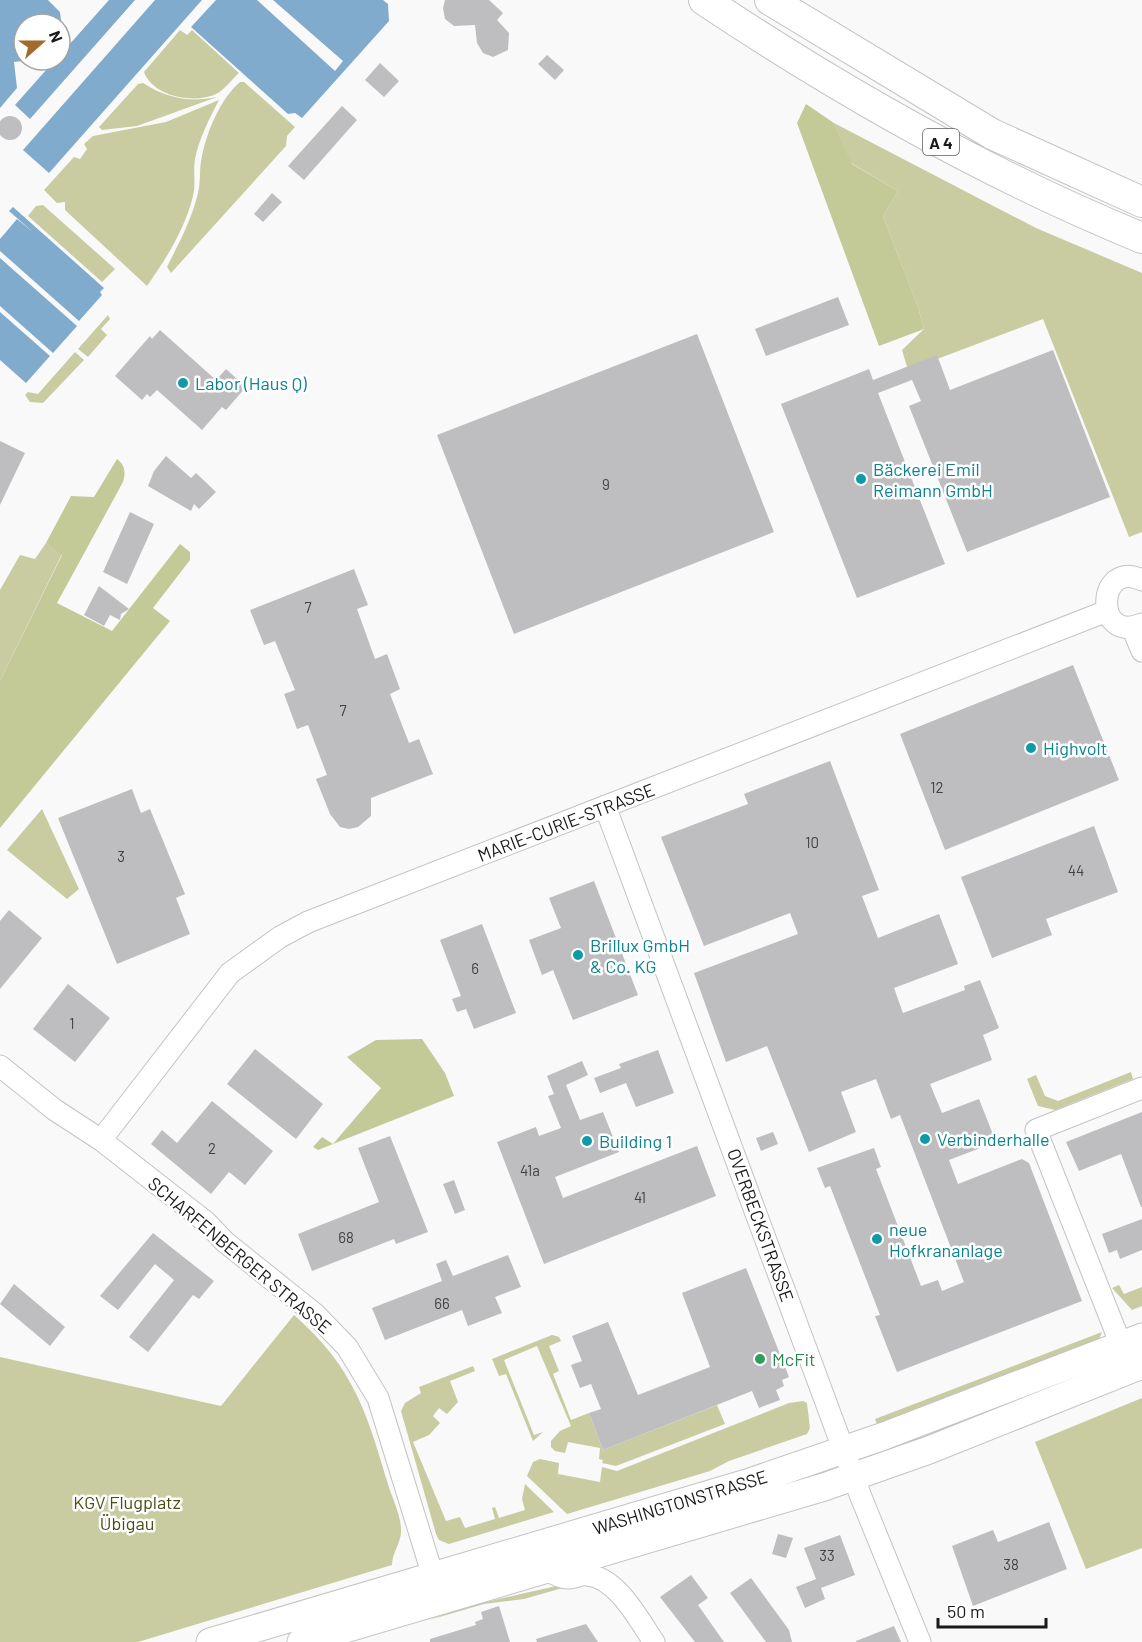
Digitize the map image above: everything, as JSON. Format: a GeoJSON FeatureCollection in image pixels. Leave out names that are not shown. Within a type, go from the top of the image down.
{"type":"FeatureCollection","features":[{"type":"Feature","properties":{"kind":"highway","name":"A 4"},"geometry":{"type":"LineString","coordinates":[[704,0],[825,77],[978,162],[1142,238]]}},
{"type":"Feature","properties":{"kind":"highway","name":"A 4"},"geometry":{"type":"LineString","coordinates":[[770,0],[992,134],[1142,202]]}},
{"type":"Feature","properties":{"kind":"main road","name":"WASHINGTONSTRASSE"},"geometry":{"type":"LineString","coordinates":[[301,1642],[437,1588],[671,1506],[844,1450],[1131,1341]]}},
{"type":"Feature","properties":{"kind":"main road","name":"WASHINGTONSTRASSE"},"geometry":{"type":"LineString","coordinates":[[210,1642],[437,1588],[547,1570],[854,1477],[929,1450],[1142,1365]]}},
{"type":"Feature","properties":{"kind":"street"},"geometry":{"type":"LineString","coordinates":[[1142,580],[1129,577],[1115,582],[1106,595],[1107,611],[1117,623],[1137,625],[1142,651]]}},
{"type":"Feature","properties":{"kind":"street","name":"MARIE-CURIE-STRASSE"},"geometry":{"type":"LineString","coordinates":[[101,1140],[230,974],[280,937],[308,922],[1107,611]]}},
{"type":"Feature","properties":{"kind":"street","name":"OVERBECKSTRASSE"},"geometry":{"type":"LineString","coordinates":[[605,806],[854,1477],[920,1642]]}},
{"type":"Feature","properties":{"kind":"street","name":"SCHARFENBERGER STRASSE"},"geometry":{"type":"LineString","coordinates":[[0,1066],[55,1110],[101,1140],[206,1222],[225,1242],[315,1314],[347,1347],[378,1398],[437,1588]]}},
{"type":"Feature","properties":{"kind":"street"},"geometry":{"type":"LineString","coordinates":[[1131,1341],[1036,1130],[1142,1088]]}},
{"type":"Feature","properties":{"kind":"street"},"geometry":{"type":"LineString","coordinates":[[614,1588],[610,1565],[616,1549]]}},
{"type":"Feature","properties":{"kind":"street"},"geometry":{"type":"LineString","coordinates":[[547,1570],[567,1579],[586,1574],[614,1588],[654,1642]]}},
{"type":"Feature","properties":{"kind":"green space"},"geometry":{"type":"Polygon","coordinates":[[[180,30],[187,35],[192,30],[239,73],[224,89],[209,97],[187,98],[166,93],[149,81],[144,72],[180,30]]]}},
{"type":"Feature","properties":{"kind":"green space"},"geometry":{"type":"Polygon","coordinates":[[[240,82],[244,82],[295,127],[287,136],[286,146],[171,273],[167,267],[185,231],[199,188],[201,161],[207,136],[221,106],[240,82]]]}},
{"type":"Feature","properties":{"kind":"green space"},"geometry":{"type":"Polygon","coordinates":[[[143,83],[178,98],[217,97],[137,126],[102,130],[99,127],[138,84],[143,83]]]}},
{"type":"Feature","properties":{"kind":"green space"},"geometry":{"type":"Polygon","coordinates":[[[219,100],[197,152],[194,164],[194,191],[190,208],[168,254],[147,286],[65,210],[65,202],[57,203],[44,190],[74,157],[80,159],[87,149],[84,144],[93,136],[166,122],[219,100]]]}},
{"type":"Feature","properties":{"kind":"green space"},"geometry":{"type":"Polygon","coordinates":[[[806,104],[834,123],[852,164],[898,191],[883,216],[918,307],[924,329],[879,346],[797,123],[806,104]]]}},
{"type":"Feature","properties":{"kind":"green space"},"geometry":{"type":"Polygon","coordinates":[[[834,123],[1036,228],[1142,273],[1142,532],[1129,537],[1043,319],[908,370],[902,350],[924,329],[918,307],[883,216],[898,191],[851,163],[834,123]]]}},
{"type":"Feature","properties":{"kind":"green space"},"geometry":{"type":"Polygon","coordinates":[[[43,205],[115,269],[102,282],[28,216],[36,206],[43,205]]]}},
{"type":"Feature","properties":{"kind":"green space"},"geometry":{"type":"Polygon","coordinates":[[[108,315],[110,319],[101,329],[107,335],[88,357],[78,349],[108,315]]]}},
{"type":"Feature","properties":{"kind":"green space"},"geometry":{"type":"Polygon","coordinates":[[[75,352],[84,360],[43,403],[30,402],[25,395],[28,392],[38,394],[75,352]]]}},
{"type":"Feature","properties":{"kind":"green space"},"geometry":{"type":"Polygon","coordinates":[[[117,459],[124,469],[123,482],[57,603],[112,631],[180,544],[190,552],[190,560],[153,608],[170,621],[0,828],[0,681],[62,555],[46,543],[71,496],[94,497],[117,459]]]}},
{"type":"Feature","properties":{"kind":"green space"},"geometry":{"type":"Polygon","coordinates":[[[46,543],[62,554],[0,681],[0,590],[20,555],[35,559],[46,543]]]}},
{"type":"Feature","properties":{"kind":"green space"},"geometry":{"type":"Polygon","coordinates":[[[42,809],[79,889],[67,899],[7,850],[42,809]]]}},
{"type":"Feature","properties":{"kind":"green space"},"geometry":{"type":"Polygon","coordinates":[[[422,1039],[445,1073],[454,1096],[318,1150],[313,1147],[322,1137],[333,1144],[381,1088],[347,1057],[376,1040],[422,1039]]]}},
{"type":"Feature","properties":{"kind":"green space"},"geometry":{"type":"Polygon","coordinates":[[[1131,1072],[1133,1079],[1055,1110],[1038,1106],[1027,1079],[1036,1075],[1045,1096],[1058,1101],[1131,1072]]]}},
{"type":"Feature","properties":{"kind":"green space"},"geometry":{"type":"Polygon","coordinates":[[[1119,1285],[1124,1294],[1142,1287],[1142,1306],[1132,1310],[1112,1288],[1119,1285]]]}},
{"type":"Feature","properties":{"kind":"green space","name":"KGV Flugplatz Übigau"},"geometry":{"type":"Polygon","coordinates":[[[294,1315],[330,1352],[364,1410],[401,1524],[401,1534],[392,1565],[138,1642],[0,1642],[0,1357],[221,1406],[294,1315]]]}},
{"type":"Feature","properties":{"kind":"green space"},"geometry":{"type":"Polygon","coordinates":[[[1102,1332],[1099,1339],[877,1424],[875,1419],[1102,1332]]]}},
{"type":"Feature","properties":{"kind":"green space"},"geometry":{"type":"Polygon","coordinates":[[[552,1335],[559,1337],[561,1341],[549,1346],[559,1371],[553,1374],[571,1420],[589,1413],[603,1450],[717,1405],[725,1424],[616,1466],[602,1463],[603,1460],[599,1459],[600,1448],[568,1442],[565,1453],[555,1451],[551,1447],[551,1441],[560,1431],[571,1426],[537,1346],[504,1360],[534,1435],[543,1432],[533,1441],[506,1374],[499,1376],[492,1359],[552,1335]]]}},
{"type":"Feature","properties":{"kind":"green space"},"geometry":{"type":"Polygon","coordinates":[[[473,1366],[475,1371],[450,1381],[458,1402],[447,1414],[439,1408],[433,1416],[440,1423],[429,1435],[413,1442],[446,1521],[460,1517],[465,1528],[495,1519],[492,1508],[495,1507],[499,1518],[525,1510],[522,1499],[525,1484],[554,1512],[449,1544],[439,1540],[436,1534],[401,1411],[405,1403],[421,1393],[419,1387],[473,1366]]]}},
{"type":"Feature","properties":{"kind":"green space"},"geometry":{"type":"Polygon","coordinates":[[[1142,1398],[1142,1548],[1086,1569],[1035,1442],[1142,1398]]]}},
{"type":"Feature","properties":{"kind":"green space"},"geometry":{"type":"Polygon","coordinates":[[[803,1401],[807,1403],[810,1428],[807,1434],[729,1461],[710,1471],[567,1514],[527,1476],[533,1462],[540,1459],[559,1463],[558,1474],[600,1482],[602,1467],[617,1471],[789,1403],[803,1401]]]}},
{"type":"Feature","properties":{"kind":"green space"},"geometry":{"type":"Polygon","coordinates":[[[572,1582],[573,1585],[524,1599],[484,1604],[429,1620],[482,1603],[572,1582]]]}},
{"type":"Feature","properties":{"kind":"water"},"geometry":{"type":"Polygon","coordinates":[[[0,0],[48,0],[60,12],[12,12],[12,72],[15,72],[17,88],[0,108],[0,0]]]}},
{"type":"Feature","properties":{"kind":"water"},"geometry":{"type":"Polygon","coordinates":[[[109,0],[135,0],[72,71],[72,42],[109,0]]]}},
{"type":"Feature","properties":{"kind":"water"},"geometry":{"type":"Polygon","coordinates":[[[155,0],[202,0],[49,173],[23,150],[155,0]]]}},
{"type":"Feature","properties":{"kind":"water"},"geometry":{"type":"Polygon","coordinates":[[[216,0],[257,0],[335,71],[343,61],[273,0],[383,0],[388,4],[389,21],[302,118],[295,113],[288,114],[191,27],[216,0]]]}},
{"type":"Feature","properties":{"kind":"water"},"geometry":{"type":"Polygon","coordinates":[[[44,72],[71,72],[30,119],[15,105],[44,72]]]}},
{"type":"Feature","properties":{"kind":"water"},"geometry":{"type":"Polygon","coordinates":[[[13,207],[104,288],[100,292],[102,295],[79,321],[0,251],[0,239],[17,219],[34,233],[9,211],[13,207]]]}},
{"type":"Feature","properties":{"kind":"water"},"geometry":{"type":"Polygon","coordinates":[[[0,258],[77,326],[53,353],[0,306],[0,258]]]}},
{"type":"Feature","properties":{"kind":"water"},"geometry":{"type":"Polygon","coordinates":[[[0,312],[50,356],[26,383],[0,360],[0,312]]]}},
{"type":"Feature","properties":{"kind":"building"},"geometry":{"type":"Polygon","coordinates":[[[445,0],[489,0],[503,13],[497,20],[509,33],[508,50],[493,57],[483,53],[477,43],[475,25],[454,26],[445,19],[443,8],[445,0]]]}},
{"type":"Feature","properties":{"kind":"building"},"geometry":{"type":"Polygon","coordinates":[[[547,55],[564,70],[555,80],[538,64],[547,55]]]}},
{"type":"Feature","properties":{"kind":"building"},"geometry":{"type":"Polygon","coordinates":[[[380,63],[399,81],[384,97],[365,80],[380,63]]]}},
{"type":"Feature","properties":{"kind":"building"},"geometry":{"type":"Polygon","coordinates":[[[342,106],[357,120],[304,180],[288,166],[342,106]]]}},
{"type":"Feature","properties":{"kind":"building"},"geometry":{"type":"Polygon","coordinates":[[[10,116],[19,119],[22,128],[19,137],[10,140],[1,137],[-2,128],[1,119],[10,116]]]}},
{"type":"Feature","properties":{"kind":"building"},"geometry":{"type":"Polygon","coordinates":[[[272,193],[282,202],[263,222],[254,214],[272,193]]]}},
{"type":"Feature","properties":{"kind":"building"},"geometry":{"type":"Polygon","coordinates":[[[838,297],[849,325],[766,356],[755,329],[838,297]]]}},
{"type":"Feature","properties":{"kind":"building","name":"Labor (Haus Q)"},"geometry":{"type":"Polygon","coordinates":[[[160,330],[216,380],[226,369],[246,387],[226,410],[222,407],[202,430],[157,390],[150,397],[147,394],[142,400],[115,376],[150,336],[152,339],[160,330]]]}},
{"type":"Feature","properties":{"kind":"building"},"geometry":{"type":"Polygon","coordinates":[[[697,334],[774,532],[514,634],[437,435],[697,334]]]}},
{"type":"Feature","properties":{"kind":"building"},"geometry":{"type":"Polygon","coordinates":[[[1053,350],[1110,497],[967,552],[909,406],[921,401],[912,380],[878,393],[945,564],[857,598],[781,404],[869,369],[873,380],[937,355],[950,390],[1053,350]]]}},
{"type":"Feature","properties":{"kind":"building"},"geometry":{"type":"Polygon","coordinates":[[[0,441],[25,453],[0,505],[0,441]]]}},
{"type":"Feature","properties":{"kind":"building"},"geometry":{"type":"Polygon","coordinates":[[[166,456],[191,478],[196,473],[216,492],[199,509],[194,504],[191,511],[148,486],[154,471],[166,456]]]}},
{"type":"Feature","properties":{"kind":"building"},"geometry":{"type":"Polygon","coordinates":[[[130,512],[154,524],[127,584],[103,572],[130,512]]]}},
{"type":"Feature","properties":{"kind":"building"},"geometry":{"type":"Polygon","coordinates":[[[354,569],[368,605],[357,609],[375,659],[387,654],[400,689],[390,694],[409,743],[419,739],[433,774],[371,798],[371,816],[358,827],[349,829],[340,827],[330,814],[316,779],[327,775],[308,725],[297,729],[284,694],[295,690],[275,641],[264,645],[250,610],[354,569]]]}},
{"type":"Feature","properties":{"kind":"building"},"geometry":{"type":"Polygon","coordinates":[[[99,586],[129,609],[121,614],[120,620],[110,615],[104,626],[84,615],[99,586]]]}},
{"type":"Feature","properties":{"kind":"building","name":"Highvolt"},"geometry":{"type":"Polygon","coordinates":[[[1073,665],[1119,780],[945,850],[900,734],[1073,665]]]}},
{"type":"Feature","properties":{"kind":"building"},"geometry":{"type":"Polygon","coordinates":[[[830,761],[879,890],[862,896],[878,938],[939,914],[958,964],[894,988],[903,1013],[965,990],[964,986],[980,980],[999,1028],[983,1035],[992,1060],[930,1084],[942,1113],[979,1099],[996,1142],[949,1160],[958,1184],[1022,1159],[1029,1163],[1082,1301],[897,1372],[875,1316],[880,1315],[830,1186],[825,1188],[817,1168],[874,1148],[881,1167],[876,1169],[921,1286],[938,1280],[942,1291],[964,1282],[900,1115],[891,1119],[876,1079],[841,1092],[856,1132],[809,1152],[767,1046],[726,1062],[694,973],[798,934],[790,913],[704,946],[661,837],[748,804],[744,794],[830,761]]]}},
{"type":"Feature","properties":{"kind":"building"},"geometry":{"type":"Polygon","coordinates":[[[132,789],[141,813],[150,809],[185,894],[176,898],[190,934],[117,964],[58,818],[132,789]]]}},
{"type":"Feature","properties":{"kind":"building"},"geometry":{"type":"Polygon","coordinates":[[[1094,826],[1118,892],[1046,919],[1052,935],[992,958],[961,877],[1094,826]]]}},
{"type":"Feature","properties":{"kind":"building","name":"Brillux GmbH & Co. KG"},"geometry":{"type":"Polygon","coordinates":[[[594,881],[638,995],[573,1020],[553,970],[542,975],[529,940],[561,928],[549,898],[594,881]]]}},
{"type":"Feature","properties":{"kind":"building"},"geometry":{"type":"Polygon","coordinates":[[[9,910],[42,938],[0,989],[0,921],[9,910]]]}},
{"type":"Feature","properties":{"kind":"building"},"geometry":{"type":"Polygon","coordinates":[[[482,924],[516,1013],[474,1029],[466,1009],[457,1012],[452,999],[461,996],[440,940],[482,924]]]}},
{"type":"Feature","properties":{"kind":"building"},"geometry":{"type":"Polygon","coordinates":[[[68,984],[110,1018],[75,1062],[33,1029],[68,984]]]}},
{"type":"Feature","properties":{"kind":"building"},"geometry":{"type":"Polygon","coordinates":[[[255,1049],[323,1104],[296,1139],[227,1084],[255,1049]]]}},
{"type":"Feature","properties":{"kind":"building"},"geometry":{"type":"Polygon","coordinates":[[[658,1050],[674,1093],[636,1107],[626,1083],[600,1093],[594,1078],[621,1068],[619,1064],[658,1050]]]}},
{"type":"Feature","properties":{"kind":"building"},"geometry":{"type":"Polygon","coordinates":[[[582,1061],[588,1075],[566,1085],[580,1120],[603,1112],[619,1152],[555,1177],[563,1198],[697,1146],[716,1196],[544,1264],[497,1142],[536,1127],[539,1136],[561,1128],[548,1096],[554,1094],[547,1076],[582,1061]]]}},
{"type":"Feature","properties":{"kind":"building"},"geometry":{"type":"Polygon","coordinates":[[[212,1101],[273,1151],[245,1185],[229,1172],[211,1194],[151,1144],[162,1130],[177,1143],[212,1101]]]}},
{"type":"Feature","properties":{"kind":"building"},"geometry":{"type":"Polygon","coordinates":[[[1142,1112],[1141,1207],[1121,1154],[1079,1171],[1066,1142],[1142,1112]]]}},
{"type":"Feature","properties":{"kind":"building"},"geometry":{"type":"Polygon","coordinates":[[[773,1132],[778,1144],[761,1151],[756,1138],[773,1132]]]}},
{"type":"Feature","properties":{"kind":"building"},"geometry":{"type":"Polygon","coordinates":[[[390,1136],[428,1232],[396,1244],[394,1239],[312,1271],[298,1234],[379,1202],[358,1148],[390,1136]]]}},
{"type":"Feature","properties":{"kind":"building"},"geometry":{"type":"Polygon","coordinates":[[[454,1180],[465,1210],[455,1214],[443,1184],[454,1180]]]}},
{"type":"Feature","properties":{"kind":"building"},"geometry":{"type":"Polygon","coordinates":[[[1142,1219],[1142,1250],[1120,1259],[1117,1250],[1109,1253],[1102,1234],[1142,1219]]]}},
{"type":"Feature","properties":{"kind":"building"},"geometry":{"type":"Polygon","coordinates":[[[153,1233],[214,1281],[199,1299],[193,1295],[148,1352],[129,1337],[174,1280],[155,1264],[118,1310],[100,1296],[153,1233]]]}},
{"type":"Feature","properties":{"kind":"building"},"geometry":{"type":"Polygon","coordinates":[[[508,1255],[521,1287],[495,1297],[502,1313],[468,1326],[462,1310],[385,1340],[372,1308],[442,1281],[436,1264],[446,1260],[453,1276],[508,1255]]]}},
{"type":"Feature","properties":{"kind":"building"},"geometry":{"type":"Polygon","coordinates":[[[746,1268],[789,1377],[782,1380],[784,1386],[776,1390],[780,1400],[759,1408],[752,1391],[603,1450],[589,1413],[601,1409],[591,1384],[580,1388],[571,1365],[582,1361],[572,1336],[608,1322],[638,1395],[710,1367],[682,1293],[746,1268]]]}},
{"type":"Feature","properties":{"kind":"building"},"geometry":{"type":"Polygon","coordinates":[[[14,1284],[65,1327],[50,1346],[0,1304],[14,1284]]]}},
{"type":"Feature","properties":{"kind":"building"},"geometry":{"type":"Polygon","coordinates":[[[1049,1522],[1067,1569],[973,1606],[952,1546],[993,1530],[998,1542],[1049,1522]]]}},
{"type":"Feature","properties":{"kind":"building"},"geometry":{"type":"Polygon","coordinates":[[[778,1534],[793,1538],[786,1558],[772,1554],[778,1534]]]}},
{"type":"Feature","properties":{"kind":"building"},"geometry":{"type":"Polygon","coordinates":[[[840,1535],[855,1575],[821,1588],[825,1599],[805,1608],[796,1587],[816,1579],[804,1548],[840,1535]]]}},
{"type":"Feature","properties":{"kind":"building"},"geometry":{"type":"Polygon","coordinates":[[[691,1575],[708,1598],[698,1605],[724,1642],[695,1642],[660,1597],[691,1575]]]}},
{"type":"Feature","properties":{"kind":"building"},"geometry":{"type":"Polygon","coordinates":[[[751,1578],[789,1630],[792,1642],[766,1642],[730,1593],[751,1578]]]}},
{"type":"Feature","properties":{"kind":"building"},"geometry":{"type":"Polygon","coordinates":[[[499,1606],[510,1642],[430,1642],[430,1639],[476,1625],[475,1622],[483,1619],[481,1612],[499,1606]]]}},
{"type":"Feature","properties":{"kind":"building"},"geometry":{"type":"Polygon","coordinates":[[[586,1624],[598,1642],[537,1642],[536,1639],[586,1624]]]}},
{"type":"Feature","properties":{"kind":"building"},"geometry":{"type":"Polygon","coordinates":[[[894,1626],[901,1642],[856,1642],[856,1641],[894,1626]]]}},
{"type":"Feature","properties":{"kind":"place","name":"Labor (Haus Q)"},"geometry":{"type":"Point","coordinates":[183,383]}},
{"type":"Feature","properties":{"kind":"place","name":"Bäckerei Emil Reimann GmbH"},"geometry":{"type":"Point","coordinates":[861,479]}},
{"type":"Feature","properties":{"kind":"place","name":"Highvolt"},"geometry":{"type":"Point","coordinates":[1031,748]}},
{"type":"Feature","properties":{"kind":"place","name":"Brillux GmbH & Co. KG"},"geometry":{"type":"Point","coordinates":[578,955]}},
{"type":"Feature","properties":{"kind":"place","name":"Verbinderhalle"},"geometry":{"type":"Point","coordinates":[925,1139]}},
{"type":"Feature","properties":{"kind":"place","name":"Building 1"},"geometry":{"type":"Point","coordinates":[587,1141]}},
{"type":"Feature","properties":{"kind":"place","name":"neue Hofkrananlage"},"geometry":{"type":"Point","coordinates":[877,1239]}},
{"type":"Feature","properties":{"kind":"place","name":"McFit"},"geometry":{"type":"Point","coordinates":[760,1359]}}]}
